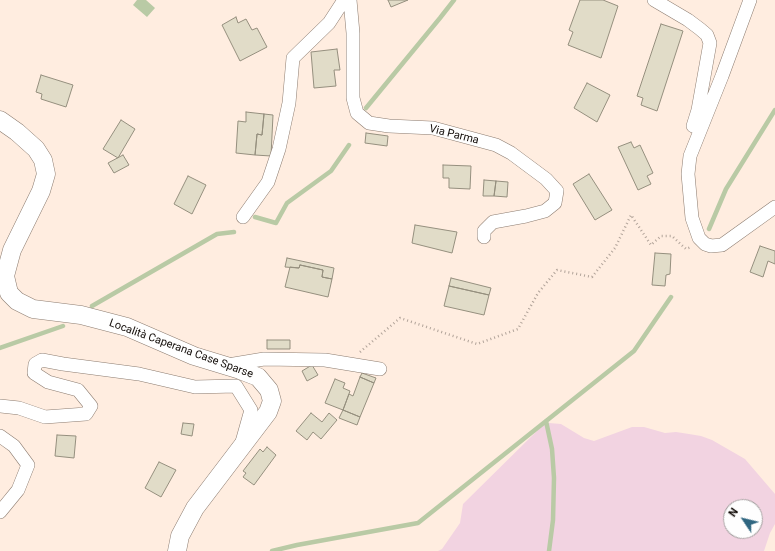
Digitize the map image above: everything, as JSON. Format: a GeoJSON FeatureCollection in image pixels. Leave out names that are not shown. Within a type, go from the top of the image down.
{"type":"FeatureCollection","features":[{"type":"Feature","properties":{"kind":"street"},"geometry":{"type":"LineString","coordinates":[[243,217],[268,182],[279,149],[289,103],[293,58],[328,23],[338,11],[344,0]]}},
{"type":"Feature","properties":{"kind":"street","name":"Via Parma"},"geometry":{"type":"LineString","coordinates":[[350,0],[353,33],[353,98],[357,113],[369,123],[389,126],[433,128],[496,145],[511,153],[546,179],[557,191],[555,202],[545,211],[493,222],[484,231],[484,237]]}},
{"type":"Feature","properties":{"kind":"street"},"geometry":{"type":"LineString","coordinates":[[654,0],[688,20],[700,29],[707,35],[710,43],[698,110],[690,131],[690,137],[695,144]]}},
{"type":"Feature","properties":{"kind":"street"},"geometry":{"type":"LineString","coordinates":[[750,0],[690,156],[688,174],[692,218],[699,238],[705,244],[711,246],[722,245],[775,207]]}},
{"type":"Feature","properties":{"kind":"street","name":"Località Caperana Case Sparse"},"geometry":{"type":"LineString","coordinates":[[0,120],[17,132],[36,149],[43,160],[46,174],[41,191],[12,250],[5,276],[9,293],[17,301],[33,309],[81,315],[127,327],[194,356],[258,377],[269,390],[272,401],[268,412],[195,508],[180,536],[176,551]]}},
{"type":"Feature","properties":{"kind":"street"},"geometry":{"type":"LineString","coordinates":[[226,366],[264,359],[325,360],[380,369]]}},
{"type":"Feature","properties":{"kind":"street"},"geometry":{"type":"LineString","coordinates":[[0,406],[18,408],[45,417],[86,414],[91,406],[78,390],[48,382],[34,373],[35,364],[42,360],[139,374],[195,388],[236,386],[251,410],[240,450]]}},
{"type":"Feature","properties":{"kind":"street"},"geometry":{"type":"LineString","coordinates":[[0,436],[14,446],[28,465],[18,490],[0,512]]}},
{"type":"Feature","properties":{"kind":"path"},"geometry":{"type":"LineString","coordinates":[[355,365],[355,356],[400,318],[477,344],[518,329],[538,293],[557,270],[592,277],[615,248],[631,214],[651,245],[661,236],[672,236],[686,249],[705,244]]}},
{"type":"Feature","properties":{"kind":"shaded area"},"geometry":{"type":"Polygon","coordinates":[[[137,0],[146,0],[155,8],[147,17],[133,5],[137,0]]]}},
{"type":"Feature","properties":{"kind":"shaded area"},"geometry":{"type":"Polygon","coordinates":[[[544,424],[561,424],[584,438],[594,441],[632,427],[644,427],[665,433],[676,432],[701,436],[712,440],[745,459],[775,494],[775,524],[770,533],[764,551],[438,551],[442,549],[460,523],[463,504],[544,424]]]}},
{"type":"Feature","properties":{"kind":"building"},"geometry":{"type":"Polygon","coordinates":[[[388,0],[408,0],[391,7],[388,0]]]}},
{"type":"Feature","properties":{"kind":"building"},"geometry":{"type":"Polygon","coordinates":[[[580,0],[603,0],[618,6],[601,58],[568,45],[573,32],[569,30],[580,0]]]}},
{"type":"Feature","properties":{"kind":"building"},"geometry":{"type":"Polygon","coordinates":[[[236,17],[238,23],[246,19],[252,30],[257,28],[267,47],[240,61],[222,25],[236,17]]]}},
{"type":"Feature","properties":{"kind":"building"},"geometry":{"type":"Polygon","coordinates":[[[661,24],[683,31],[657,111],[641,105],[643,98],[637,96],[661,24]]]}},
{"type":"Feature","properties":{"kind":"building"},"geometry":{"type":"Polygon","coordinates":[[[337,49],[340,70],[334,70],[336,86],[314,88],[311,52],[337,49]]]}},
{"type":"Feature","properties":{"kind":"building"},"geometry":{"type":"Polygon","coordinates":[[[41,75],[73,85],[66,107],[41,99],[42,94],[36,92],[41,75]]]}},
{"type":"Feature","properties":{"kind":"building"},"geometry":{"type":"Polygon","coordinates":[[[587,83],[610,95],[597,122],[574,108],[587,83]]]}},
{"type":"Feature","properties":{"kind":"building"},"geometry":{"type":"Polygon","coordinates":[[[246,112],[264,114],[262,135],[257,134],[255,155],[236,153],[238,121],[246,122],[246,112]]]}},
{"type":"Feature","properties":{"kind":"building"},"geometry":{"type":"Polygon","coordinates":[[[264,114],[273,115],[271,156],[255,155],[257,134],[262,135],[264,114]]]}},
{"type":"Feature","properties":{"kind":"building"},"geometry":{"type":"Polygon","coordinates":[[[121,120],[135,129],[118,158],[103,149],[121,120]]]}},
{"type":"Feature","properties":{"kind":"building"},"geometry":{"type":"Polygon","coordinates":[[[366,133],[388,136],[387,146],[365,143],[366,133]]]}},
{"type":"Feature","properties":{"kind":"building"},"geometry":{"type":"Polygon","coordinates":[[[631,142],[634,148],[640,145],[653,173],[647,176],[651,184],[638,190],[618,147],[631,142]]]}},
{"type":"Feature","properties":{"kind":"building"},"geometry":{"type":"Polygon","coordinates":[[[123,155],[129,165],[114,173],[108,163],[123,155]]]}},
{"type":"Feature","properties":{"kind":"building"},"geometry":{"type":"Polygon","coordinates":[[[443,165],[471,166],[470,189],[449,188],[449,178],[443,178],[443,165]]]}},
{"type":"Feature","properties":{"kind":"building"},"geometry":{"type":"Polygon","coordinates":[[[589,174],[612,210],[595,220],[573,184],[589,174]]]}},
{"type":"Feature","properties":{"kind":"building"},"geometry":{"type":"Polygon","coordinates":[[[188,176],[206,185],[192,214],[174,204],[188,176]]]}},
{"type":"Feature","properties":{"kind":"building"},"geometry":{"type":"Polygon","coordinates":[[[484,180],[496,181],[494,196],[483,196],[484,180]]]}},
{"type":"Feature","properties":{"kind":"building"},"geometry":{"type":"Polygon","coordinates":[[[496,181],[508,182],[507,197],[494,196],[496,181]]]}},
{"type":"Feature","properties":{"kind":"building"},"geometry":{"type":"Polygon","coordinates":[[[415,225],[457,232],[452,253],[412,243],[415,225]]]}},
{"type":"Feature","properties":{"kind":"building"},"geometry":{"type":"Polygon","coordinates":[[[760,246],[775,251],[775,264],[768,261],[763,277],[750,272],[760,246]]]}},
{"type":"Feature","properties":{"kind":"building"},"geometry":{"type":"Polygon","coordinates":[[[655,253],[671,254],[670,274],[666,275],[665,286],[652,285],[655,253]]]}},
{"type":"Feature","properties":{"kind":"building"},"geometry":{"type":"Polygon","coordinates":[[[287,258],[334,268],[332,279],[322,277],[323,270],[300,265],[299,268],[285,267],[287,258]]]}},
{"type":"Feature","properties":{"kind":"building"},"geometry":{"type":"Polygon","coordinates":[[[300,265],[323,270],[322,277],[332,279],[328,297],[285,287],[290,267],[299,268],[300,265]]]}},
{"type":"Feature","properties":{"kind":"building"},"geometry":{"type":"Polygon","coordinates":[[[451,278],[491,288],[489,295],[449,286],[451,278]]]}},
{"type":"Feature","properties":{"kind":"building"},"geometry":{"type":"Polygon","coordinates":[[[449,286],[489,295],[484,315],[444,306],[449,286]]]}},
{"type":"Feature","properties":{"kind":"building"},"geometry":{"type":"Polygon","coordinates":[[[267,340],[290,340],[290,349],[267,349],[267,340]]]}},
{"type":"Feature","properties":{"kind":"building"},"geometry":{"type":"Polygon","coordinates":[[[312,365],[318,375],[307,381],[302,371],[312,365]]]}},
{"type":"Feature","properties":{"kind":"building"},"geometry":{"type":"Polygon","coordinates":[[[362,373],[376,378],[374,383],[360,377],[362,373]]]}},
{"type":"Feature","properties":{"kind":"building"},"geometry":{"type":"Polygon","coordinates":[[[360,377],[374,383],[360,417],[343,410],[349,394],[353,396],[360,377]]]}},
{"type":"Feature","properties":{"kind":"building"},"geometry":{"type":"Polygon","coordinates":[[[335,379],[345,383],[343,388],[350,391],[343,410],[325,403],[335,379]]]}},
{"type":"Feature","properties":{"kind":"building"},"geometry":{"type":"Polygon","coordinates":[[[343,410],[360,417],[357,425],[339,418],[343,410]]]}},
{"type":"Feature","properties":{"kind":"building"},"geometry":{"type":"Polygon","coordinates":[[[311,413],[322,422],[329,413],[337,420],[321,439],[313,432],[307,440],[296,431],[311,413]]]}},
{"type":"Feature","properties":{"kind":"building"},"geometry":{"type":"Polygon","coordinates":[[[183,423],[194,424],[192,436],[181,434],[183,423]]]}},
{"type":"Feature","properties":{"kind":"building"},"geometry":{"type":"Polygon","coordinates":[[[57,435],[76,436],[74,458],[55,456],[57,435]]]}},
{"type":"Feature","properties":{"kind":"building"},"geometry":{"type":"Polygon","coordinates":[[[267,447],[276,455],[254,485],[243,477],[246,473],[243,471],[260,449],[263,452],[267,447]]]}},
{"type":"Feature","properties":{"kind":"building"},"geometry":{"type":"Polygon","coordinates":[[[159,462],[176,470],[161,497],[145,488],[159,462]]]}},
{"type":"Feature","properties":{"kind":"waterway"},"geometry":{"type":"LineString","coordinates":[[366,108],[454,0]]}},
{"type":"Feature","properties":{"kind":"waterway"},"geometry":{"type":"LineString","coordinates":[[709,229],[726,189],[775,110]]}},
{"type":"Feature","properties":{"kind":"waterway"},"geometry":{"type":"LineString","coordinates":[[255,217],[276,223],[287,203],[331,171],[349,145]]}},
{"type":"Feature","properties":{"kind":"waterway"},"geometry":{"type":"LineString","coordinates":[[92,306],[217,234],[234,232]]}},
{"type":"Feature","properties":{"kind":"waterway"},"geometry":{"type":"LineString","coordinates":[[272,551],[418,523],[634,351],[671,297]]}},
{"type":"Feature","properties":{"kind":"waterway"},"geometry":{"type":"LineString","coordinates":[[0,348],[63,326]]}},
{"type":"Feature","properties":{"kind":"waterway"},"geometry":{"type":"LineString","coordinates":[[546,421],[552,449],[554,478],[553,520],[549,551]]}}]}
